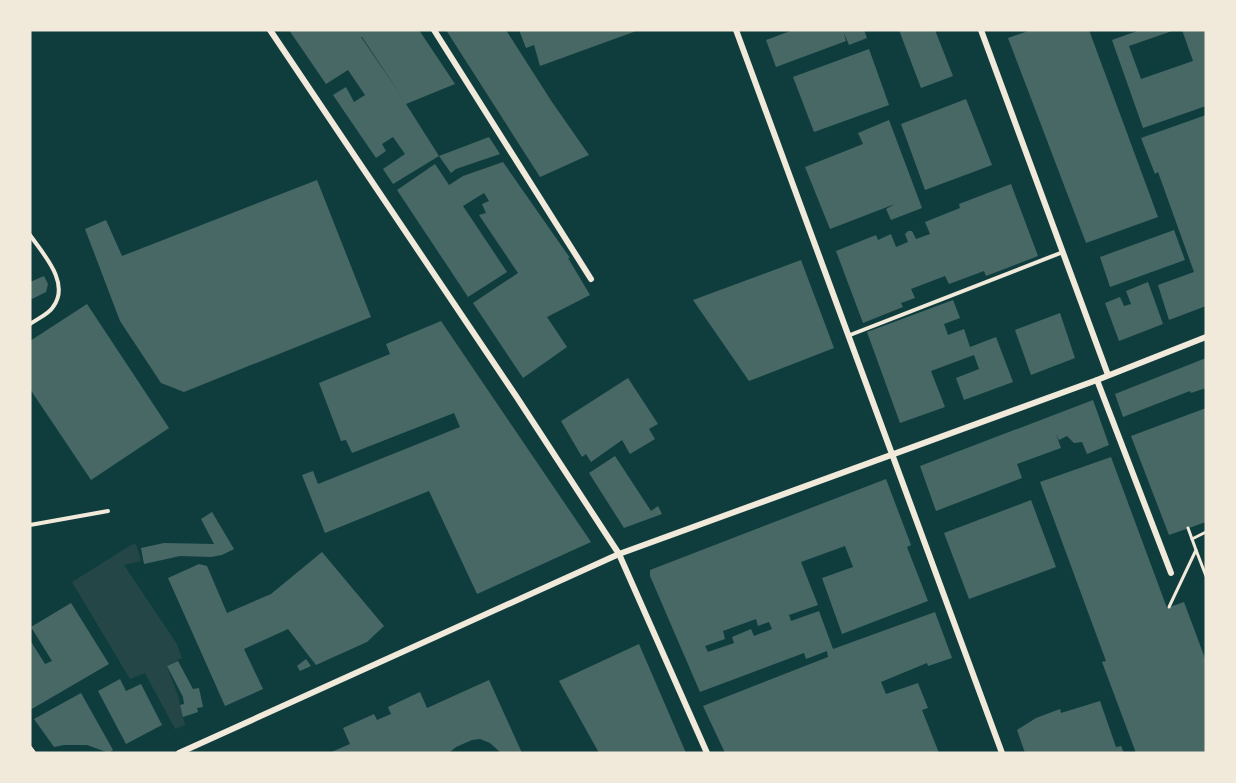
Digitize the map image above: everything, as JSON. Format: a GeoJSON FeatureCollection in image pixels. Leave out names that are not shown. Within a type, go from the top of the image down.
{"type":"FeatureCollection","features":[{"type":"Feature","properties":{"kind":"street"},"geometry":{"type":"LineString","coordinates":[[270,30],[510,386],[619,554],[706,753]]}},
{"type":"Feature","properties":{"kind":"street"},"geometry":{"type":"LineString","coordinates":[[434,30],[591,279]]}},
{"type":"Feature","properties":{"kind":"street"},"geometry":{"type":"LineString","coordinates":[[736,30],[1002,753]]}},
{"type":"Feature","properties":{"kind":"street"},"geometry":{"type":"LineString","coordinates":[[981,30],[1108,375]]}},
{"type":"Feature","properties":{"kind":"street"},"geometry":{"type":"LineString","coordinates":[[180,753],[619,554],[1097,380],[1206,337]]}},
{"type":"Feature","properties":{"kind":"street"},"geometry":{"type":"LineString","coordinates":[[1097,380],[1171,573]]}},
{"type":"Feature","properties":{"kind":"street"},"geometry":{"type":"LineString","coordinates":[[30,749],[33,753]]}},
{"type":"Feature","properties":{"kind":"lane"},"geometry":{"type":"LineString","coordinates":[[30,234],[59,282],[59,297],[52,309],[30,324]]}},
{"type":"Feature","properties":{"kind":"lane"},"geometry":{"type":"LineString","coordinates":[[850,335],[1064,252]]}},
{"type":"Feature","properties":{"kind":"lane"},"geometry":{"type":"LineString","coordinates":[[30,525],[108,511]]}},
{"type":"Feature","properties":{"kind":"path"},"geometry":{"type":"LineString","coordinates":[[1188,528],[1206,576]]}},
{"type":"Feature","properties":{"kind":"path"},"geometry":{"type":"LineString","coordinates":[[1192,539],[1206,532]]}},
{"type":"Feature","properties":{"kind":"path"},"geometry":{"type":"LineString","coordinates":[[1170,607],[1196,550]]}},
{"type":"Feature","properties":{"kind":"shaded area"},"geometry":{"type":"Polygon","coordinates":[[[136,544],[141,561],[124,565],[177,644],[182,658],[167,666],[185,725],[175,729],[145,673],[130,679],[72,582],[136,544]]]}},
{"type":"Feature","properties":{"kind":"building"},"geometry":{"type":"Polygon","coordinates":[[[289,30],[419,30],[455,84],[406,104],[439,156],[393,184],[383,169],[405,154],[393,137],[382,144],[386,151],[376,158],[333,95],[346,87],[354,102],[365,95],[348,70],[326,84],[289,30]],[[361,37],[402,97],[362,37],[361,37]]]}},
{"type":"Feature","properties":{"kind":"building"},"geometry":{"type":"Polygon","coordinates":[[[446,30],[506,30],[589,155],[540,177],[446,30]]]}},
{"type":"Feature","properties":{"kind":"building"},"geometry":{"type":"Polygon","coordinates":[[[519,30],[639,30],[540,66],[534,45],[526,48],[519,30]]]}},
{"type":"Feature","properties":{"kind":"building"},"geometry":{"type":"Polygon","coordinates":[[[793,30],[864,30],[867,38],[849,45],[844,33],[846,41],[776,67],[766,40],[793,30]]]}},
{"type":"Feature","properties":{"kind":"building"},"geometry":{"type":"Polygon","coordinates":[[[899,30],[935,30],[953,76],[921,88],[899,30]]]}},
{"type":"Feature","properties":{"kind":"building"},"geometry":{"type":"Polygon","coordinates":[[[1031,30],[1089,30],[1158,217],[1086,243],[1008,38],[1031,30]]]}},
{"type":"Feature","properties":{"kind":"building"},"geometry":{"type":"Polygon","coordinates":[[[1140,30],[1175,30],[1129,46],[1141,79],[1193,61],[1182,30],[1206,30],[1206,106],[1143,128],[1112,40],[1140,30]]]}},
{"type":"Feature","properties":{"kind":"building"},"geometry":{"type":"Polygon","coordinates":[[[869,49],[889,105],[814,132],[793,77],[869,49]]]}},
{"type":"Feature","properties":{"kind":"building"},"geometry":{"type":"Polygon","coordinates":[[[966,99],[992,165],[925,190],[901,124],[966,99]]]}},
{"type":"Feature","properties":{"kind":"building"},"geometry":{"type":"Polygon","coordinates":[[[1206,115],[1206,306],[1169,320],[1158,285],[1194,272],[1158,172],[1155,174],[1141,138],[1206,115]]]}},
{"type":"Feature","properties":{"kind":"building"},"geometry":{"type":"Polygon","coordinates":[[[889,120],[922,208],[891,220],[886,209],[895,204],[830,229],[805,167],[863,144],[858,133],[889,120]]]}},
{"type":"Feature","properties":{"kind":"building"},"geometry":{"type":"Polygon","coordinates":[[[489,137],[500,154],[456,169],[451,173],[439,156],[489,137]]]}},
{"type":"Feature","properties":{"kind":"building"},"geometry":{"type":"Polygon","coordinates":[[[503,162],[570,258],[568,258],[590,295],[547,317],[567,347],[523,378],[473,303],[518,273],[479,215],[486,213],[482,204],[489,201],[484,193],[463,206],[507,272],[468,297],[397,190],[435,164],[449,185],[463,176],[503,162]]]}},
{"type":"Feature","properties":{"kind":"building"},"geometry":{"type":"Polygon","coordinates":[[[317,180],[371,317],[184,392],[161,383],[120,321],[85,229],[106,220],[122,256],[317,180]]]}},
{"type":"Feature","properties":{"kind":"building"},"geometry":{"type":"Polygon","coordinates":[[[1011,184],[1038,256],[986,276],[984,271],[949,284],[945,276],[911,289],[915,298],[901,303],[903,307],[863,323],[836,251],[876,235],[878,240],[891,234],[896,247],[908,242],[905,234],[908,231],[912,231],[916,239],[930,234],[925,222],[960,208],[959,204],[1011,184]]]}},
{"type":"Feature","properties":{"kind":"building"},"geometry":{"type":"Polygon","coordinates":[[[1174,230],[1185,260],[1110,287],[1100,257],[1174,230]]]}},
{"type":"Feature","properties":{"kind":"building"},"geometry":{"type":"Polygon","coordinates":[[[801,260],[834,348],[749,381],[693,300],[801,260]]]}},
{"type":"Feature","properties":{"kind":"building"},"geometry":{"type":"Polygon","coordinates":[[[44,276],[48,284],[46,292],[30,300],[30,282],[44,276]]]}},
{"type":"Feature","properties":{"kind":"building"},"geometry":{"type":"Polygon","coordinates":[[[1148,282],[1163,324],[1119,341],[1105,303],[1120,297],[1124,306],[1131,304],[1126,291],[1148,282]]]}},
{"type":"Feature","properties":{"kind":"building"},"geometry":{"type":"Polygon","coordinates":[[[953,300],[960,318],[944,324],[948,335],[964,329],[970,347],[996,337],[1013,382],[964,400],[956,378],[979,369],[974,355],[931,371],[945,407],[900,423],[867,332],[953,300]]]}},
{"type":"Feature","properties":{"kind":"building"},"geometry":{"type":"Polygon","coordinates":[[[87,304],[169,428],[91,480],[30,389],[30,341],[87,304]]]}},
{"type":"Feature","properties":{"kind":"building"},"geometry":{"type":"Polygon","coordinates":[[[1060,313],[1075,358],[1031,375],[1015,330],[1060,313]]]}},
{"type":"Feature","properties":{"kind":"building"},"geometry":{"type":"Polygon","coordinates":[[[441,321],[591,542],[477,594],[429,491],[325,533],[302,475],[313,471],[318,484],[460,427],[454,413],[352,453],[346,440],[341,441],[319,383],[390,354],[386,344],[441,321]]]}},
{"type":"Feature","properties":{"kind":"building"},"geometry":{"type":"Polygon","coordinates":[[[1206,358],[1206,388],[1191,393],[1190,391],[1123,417],[1115,394],[1206,358]]]}},
{"type":"Feature","properties":{"kind":"building"},"geometry":{"type":"Polygon","coordinates":[[[628,378],[658,424],[649,429],[655,439],[630,454],[622,440],[591,462],[586,454],[582,457],[561,421],[628,378]]]}},
{"type":"Feature","properties":{"kind":"building"},"geometry":{"type":"Polygon","coordinates":[[[1093,400],[1109,445],[1087,454],[1082,442],[1074,443],[1067,436],[1059,440],[1056,434],[1061,448],[1017,464],[1022,478],[936,511],[920,466],[1093,400]]]}},
{"type":"Feature","properties":{"kind":"building"},"geometry":{"type":"Polygon","coordinates":[[[1206,408],[1206,522],[1169,535],[1131,436],[1206,408]]]}},
{"type":"Feature","properties":{"kind":"building"},"geometry":{"type":"Polygon","coordinates":[[[615,456],[651,511],[658,506],[662,514],[624,528],[589,473],[615,456]]]}},
{"type":"Feature","properties":{"kind":"building"},"geometry":{"type":"Polygon","coordinates":[[[1111,457],[1167,608],[1184,602],[1206,661],[1206,753],[1136,753],[1102,662],[1106,661],[1040,482],[1111,457]]]}},
{"type":"Feature","properties":{"kind":"building"},"geometry":{"type":"Polygon","coordinates":[[[886,479],[911,545],[907,547],[928,601],[842,634],[822,578],[853,567],[845,546],[801,562],[818,605],[789,615],[791,621],[819,611],[833,649],[935,612],[952,658],[928,666],[927,663],[881,682],[886,694],[918,683],[928,708],[922,710],[939,753],[725,753],[703,706],[828,657],[827,651],[806,659],[804,653],[700,692],[650,576],[650,570],[886,479]],[[756,619],[723,631],[725,639],[705,646],[708,652],[734,643],[732,637],[751,629],[754,636],[772,629],[769,622],[758,626],[756,619]]]}},
{"type":"Feature","properties":{"kind":"building"},"geometry":{"type":"Polygon","coordinates":[[[1031,500],[1056,567],[969,599],[944,533],[1031,500]]]}},
{"type":"Feature","properties":{"kind":"building"},"geometry":{"type":"Polygon","coordinates":[[[212,512],[234,549],[211,557],[180,556],[144,564],[141,548],[164,543],[214,544],[201,519],[212,512]]]}},
{"type":"Feature","properties":{"kind":"building"},"geometry":{"type":"Polygon","coordinates":[[[322,552],[384,626],[367,642],[316,665],[288,629],[244,649],[263,689],[225,706],[168,578],[199,564],[207,566],[227,613],[271,594],[322,552]]]}},
{"type":"Feature","properties":{"kind":"building"},"geometry":{"type":"Polygon","coordinates":[[[71,603],[109,664],[30,710],[30,640],[45,664],[52,661],[31,627],[71,603]]]}},
{"type":"Feature","properties":{"kind":"building"},"geometry":{"type":"Polygon","coordinates":[[[639,644],[686,753],[599,753],[559,681],[639,644]]]}},
{"type":"Feature","properties":{"kind":"building"},"geometry":{"type":"Polygon","coordinates":[[[306,659],[311,666],[300,671],[297,666],[306,659]]]}},
{"type":"Feature","properties":{"kind":"building"},"geometry":{"type":"Polygon","coordinates":[[[178,661],[193,689],[199,688],[203,707],[197,708],[198,712],[183,717],[180,705],[184,704],[183,697],[167,666],[178,661]]]}},
{"type":"Feature","properties":{"kind":"building"},"geometry":{"type":"Polygon","coordinates":[[[120,679],[126,691],[141,684],[162,725],[126,744],[98,691],[120,679]]]}},
{"type":"Feature","properties":{"kind":"building"},"geometry":{"type":"Polygon","coordinates":[[[489,680],[522,753],[501,753],[490,743],[480,739],[456,747],[449,753],[329,753],[350,744],[343,728],[374,714],[377,720],[391,714],[388,707],[420,692],[427,708],[489,680]]]}},
{"type":"Feature","properties":{"kind":"building"},"geometry":{"type":"Polygon","coordinates":[[[81,693],[113,750],[109,753],[87,745],[54,747],[34,719],[81,693]]]}},
{"type":"Feature","properties":{"kind":"building"},"geometry":{"type":"Polygon","coordinates":[[[1100,701],[1116,747],[1121,746],[1124,753],[1025,753],[1017,730],[1036,718],[1060,709],[1061,713],[1100,701]]]}}]}
